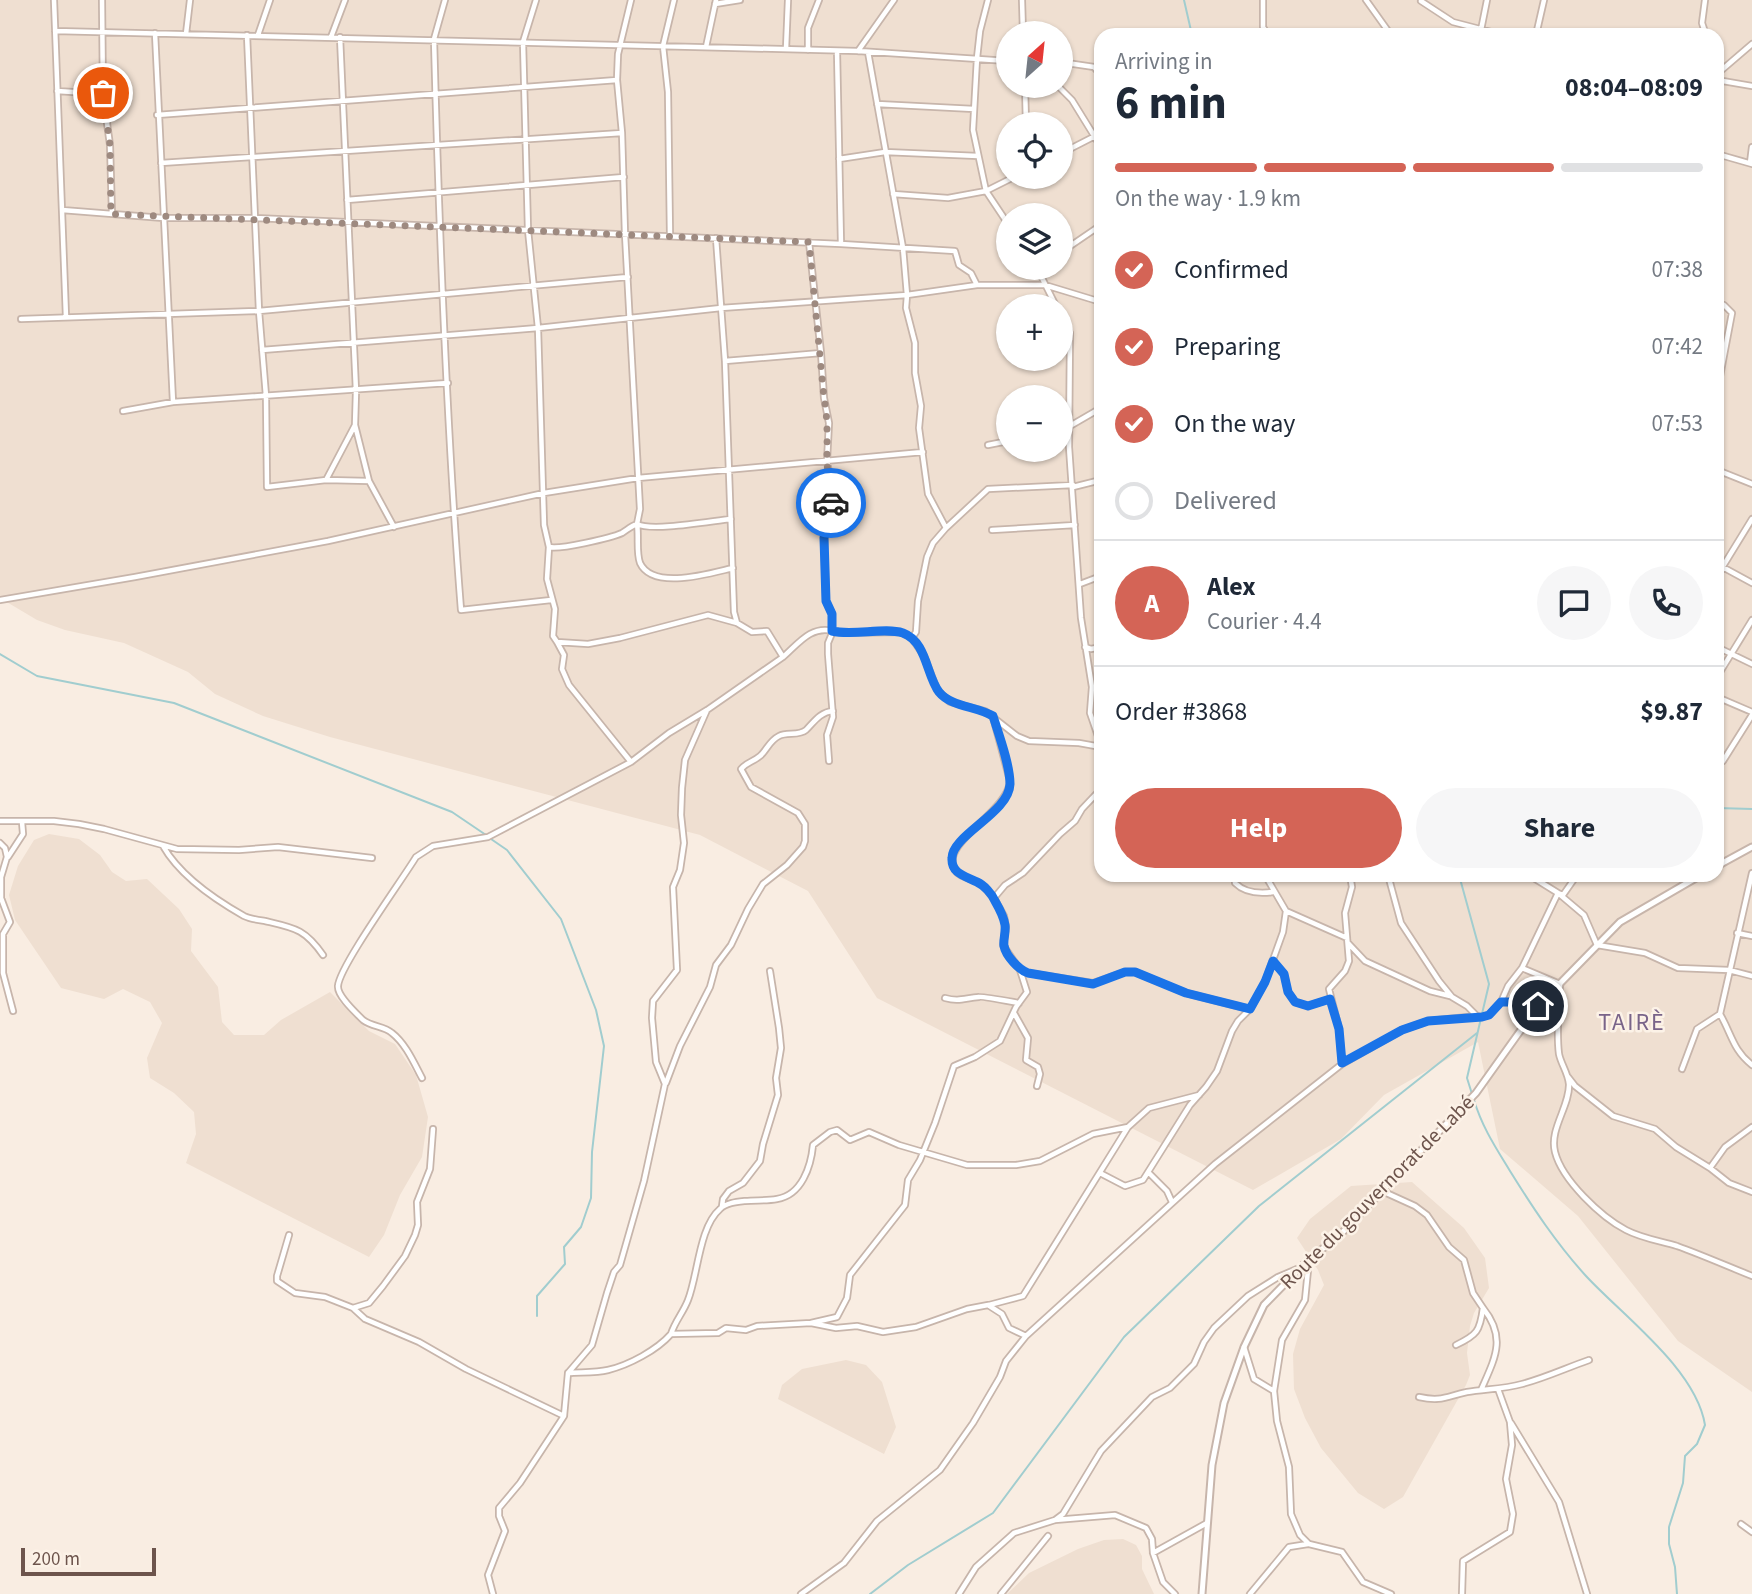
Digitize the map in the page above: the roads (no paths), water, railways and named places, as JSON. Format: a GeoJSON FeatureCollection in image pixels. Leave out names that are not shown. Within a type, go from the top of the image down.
{"type":"FeatureCollection","features":[{"type":"Feature","properties":{"kind":"street"},"geometry":{"type":"LineString","coordinates":[[54,0],[66,317]]}},
{"type":"Feature","properties":{"kind":"street"},"geometry":{"type":"LineString","coordinates":[[102,0],[103,93],[110,145],[111,214]]}},
{"type":"Feature","properties":{"kind":"street"},"geometry":{"type":"LineString","coordinates":[[186,34],[190,0]]}},
{"type":"Feature","properties":{"kind":"street"},"geometry":{"type":"LineString","coordinates":[[258,36],[270,0]]}},
{"type":"Feature","properties":{"kind":"street"},"geometry":{"type":"LineString","coordinates":[[331,37],[345,0]]}},
{"type":"Feature","properties":{"kind":"street"},"geometry":{"type":"LineString","coordinates":[[445,0],[434,39],[435,94],[453,514],[461,610],[551,600]]}},
{"type":"Feature","properties":{"kind":"street"},"geometry":{"type":"LineString","coordinates":[[536,0],[523,42],[528,230],[538,328],[544,525],[549,547],[547,579],[555,609],[553,636],[564,655],[562,669],[569,685],[631,762]]}},
{"type":"Feature","properties":{"kind":"street"},"geometry":{"type":"LineString","coordinates":[[631,0],[620,44],[617,79],[622,133],[640,509],[637,524],[639,560],[642,567],[663,578],[676,579],[733,568]]}},
{"type":"Feature","properties":{"kind":"street"},"geometry":{"type":"LineString","coordinates":[[670,236],[668,92],[663,46],[674,0]]}},
{"type":"Feature","properties":{"kind":"street"},"geometry":{"type":"LineString","coordinates":[[706,47],[716,2],[740,0]]}},
{"type":"Feature","properties":{"kind":"street"},"geometry":{"type":"LineString","coordinates":[[786,49],[788,0]]}},
{"type":"Feature","properties":{"kind":"street"},"geometry":{"type":"LineString","coordinates":[[808,50],[808,28],[819,0]]}},
{"type":"Feature","properties":{"kind":"street"},"geometry":{"type":"LineString","coordinates":[[858,51],[894,0]]}},
{"type":"Feature","properties":{"kind":"street"},"geometry":{"type":"LineString","coordinates":[[988,0],[977,58],[973,130],[986,191],[996,206]]}},
{"type":"Feature","properties":{"kind":"street"},"geometry":{"type":"LineString","coordinates":[[1022,0],[1023,21]]}},
{"type":"Feature","properties":{"kind":"street"},"geometry":{"type":"LineString","coordinates":[[1263,0],[1264,28]]}},
{"type":"Feature","properties":{"kind":"street"},"geometry":{"type":"LineString","coordinates":[[1366,0],[1386,28]]}},
{"type":"Feature","properties":{"kind":"street"},"geometry":{"type":"LineString","coordinates":[[1481,28],[1487,0]]}},
{"type":"Feature","properties":{"kind":"street"},"geometry":{"type":"LineString","coordinates":[[1538,28],[1545,0]]}},
{"type":"Feature","properties":{"kind":"street"},"geometry":{"type":"LineString","coordinates":[[1704,28],[1705,0]]}},
{"type":"Feature","properties":{"kind":"street"},"geometry":{"type":"LineString","coordinates":[[1420,1],[1453,22],[1474,28]]}},
{"type":"Feature","properties":{"kind":"street"},"geometry":{"type":"LineString","coordinates":[[55,31],[858,51],[996,60]]}},
{"type":"Feature","properties":{"kind":"street"},"geometry":{"type":"LineString","coordinates":[[155,33],[173,402]]}},
{"type":"Feature","properties":{"kind":"street"},"geometry":{"type":"LineString","coordinates":[[247,35],[267,487],[326,480],[369,481]]}},
{"type":"Feature","properties":{"kind":"street"},"geometry":{"type":"LineString","coordinates":[[340,37],[356,391],[355,425],[369,481],[394,527]]}},
{"type":"Feature","properties":{"kind":"street"},"geometry":{"type":"LineString","coordinates":[[1724,68],[1752,44]]}},
{"type":"Feature","properties":{"kind":"street"},"geometry":{"type":"LineString","coordinates":[[837,51],[841,244]]}},
{"type":"Feature","properties":{"kind":"street"},"geometry":{"type":"LineString","coordinates":[[868,52],[902,248],[906,308],[915,343],[915,373],[921,406],[919,428],[928,494],[946,528]]}},
{"type":"Feature","properties":{"kind":"street"},"geometry":{"type":"LineString","coordinates":[[1073,64],[1094,67]]}},
{"type":"Feature","properties":{"kind":"street"},"geometry":{"type":"LineString","coordinates":[[157,115],[617,79]]}},
{"type":"Feature","properties":{"kind":"street"},"geometry":{"type":"LineString","coordinates":[[1724,81],[1752,86]]}},
{"type":"Feature","properties":{"kind":"street"},"geometry":{"type":"LineString","coordinates":[[57,91],[103,93]]}},
{"type":"Feature","properties":{"kind":"street"},"geometry":{"type":"LineString","coordinates":[[1070,98],[1094,135]]}},
{"type":"Feature","properties":{"kind":"street"},"geometry":{"type":"LineString","coordinates":[[877,104],[974,109]]}},
{"type":"Feature","properties":{"kind":"street"},"geometry":{"type":"LineString","coordinates":[[161,163],[622,133]]}},
{"type":"Feature","properties":{"kind":"street"},"geometry":{"type":"LineString","coordinates":[[1073,147],[1094,136]]}},
{"type":"Feature","properties":{"kind":"street"},"geometry":{"type":"LineString","coordinates":[[1724,156],[1751,164],[1752,147]]}},
{"type":"Feature","properties":{"kind":"street"},"geometry":{"type":"LineString","coordinates":[[839,159],[886,152],[978,156]]}},
{"type":"Feature","properties":{"kind":"street"},"geometry":{"type":"LineString","coordinates":[[347,200],[624,177]]}},
{"type":"Feature","properties":{"kind":"street"},"geometry":{"type":"LineString","coordinates":[[893,194],[948,198],[986,191],[996,186]]}},
{"type":"Feature","properties":{"kind":"street"},"geometry":{"type":"LineString","coordinates":[[62,210],[163,218],[255,218],[809,242],[955,251],[959,265],[971,273],[977,285]]}},
{"type":"Feature","properties":{"kind":"street"},"geometry":{"type":"LineString","coordinates":[[1073,244],[1094,230]]}},
{"type":"Feature","properties":{"kind":"street"},"geometry":{"type":"LineString","coordinates":[[716,238],[725,361],[734,612],[737,623]]}},
{"type":"Feature","properties":{"kind":"street"},"geometry":{"type":"LineString","coordinates":[[809,242],[824,398],[829,423],[827,461],[832,491],[824,538],[826,601],[832,614],[832,631],[828,643],[832,711],[831,728],[827,735],[829,761]]}},
{"type":"Feature","properties":{"kind":"street"},"geometry":{"type":"LineString","coordinates":[[21,319],[259,311],[628,276]]}},
{"type":"Feature","properties":{"kind":"street"},"geometry":{"type":"LineString","coordinates":[[1043,280],[1050,294]]}},
{"type":"Feature","properties":{"kind":"street"},"geometry":{"type":"LineString","coordinates":[[262,351],[538,328],[721,308],[907,295],[977,285],[1045,285],[1094,300]]}},
{"type":"Feature","properties":{"kind":"street"},"geometry":{"type":"LineString","coordinates":[[1724,305],[1732,313],[1724,355]]}},
{"type":"Feature","properties":{"kind":"street"},"geometry":{"type":"LineString","coordinates":[[725,361],[821,353]]}},
{"type":"Feature","properties":{"kind":"street"},"geometry":{"type":"LineString","coordinates":[[123,411],[173,402],[448,383]]}},
{"type":"Feature","properties":{"kind":"street"},"geometry":{"type":"LineString","coordinates":[[1073,424],[1094,412]]}},
{"type":"Feature","properties":{"kind":"street"},"geometry":{"type":"LineString","coordinates":[[326,480],[355,425]]}},
{"type":"Feature","properties":{"kind":"street"},"geometry":{"type":"LineString","coordinates":[[988,445],[996,443]]}},
{"type":"Feature","properties":{"kind":"street"},"geometry":{"type":"LineString","coordinates":[[0,600],[135,578],[394,527],[544,494],[638,478],[923,452]]}},
{"type":"Feature","properties":{"kind":"street"},"geometry":{"type":"LineString","coordinates":[[1071,462],[1085,647],[1091,687],[1090,713],[1094,725]]}},
{"type":"Feature","properties":{"kind":"street"},"geometry":{"type":"LineString","coordinates":[[1724,473],[1752,484]]}},
{"type":"Feature","properties":{"kind":"street"},"geometry":{"type":"LineString","coordinates":[[912,638],[916,632],[918,601],[927,557],[933,543],[988,489],[1073,486],[1094,482]]}},
{"type":"Feature","properties":{"kind":"street"},"geometry":{"type":"LineString","coordinates":[[637,524],[642,527],[661,527],[731,519]]}},
{"type":"Feature","properties":{"kind":"street"},"geometry":{"type":"LineString","coordinates":[[1724,560],[1752,519]]}},
{"type":"Feature","properties":{"kind":"street"},"geometry":{"type":"LineString","coordinates":[[549,547],[569,548],[620,534],[637,524]]}},
{"type":"Feature","properties":{"kind":"street"},"geometry":{"type":"LineString","coordinates":[[992,530],[1075,525]]}},
{"type":"Feature","properties":{"kind":"street"},"geometry":{"type":"LineString","coordinates":[[1724,568],[1752,583]]}},
{"type":"Feature","properties":{"kind":"street"},"geometry":{"type":"LineString","coordinates":[[1080,584],[1094,579]]}},
{"type":"Feature","properties":{"kind":"street"},"geometry":{"type":"LineString","coordinates":[[557,642],[588,644],[708,615],[737,623],[752,632],[767,631],[783,657]]}},
{"type":"Feature","properties":{"kind":"street"},"geometry":{"type":"LineString","coordinates":[[1724,666],[1752,620]]}},
{"type":"Feature","properties":{"kind":"street"},"geometry":{"type":"LineString","coordinates":[[422,1078],[411,1056],[393,1034],[368,1024],[359,1016],[339,991],[338,984],[348,962],[416,858],[433,846],[488,837],[631,762],[668,733],[707,710],[783,657],[812,631],[823,629],[845,633],[900,632],[912,638],[924,656],[937,690],[950,702],[971,706],[993,716],[1017,736],[1029,741],[1094,745]]}},
{"type":"Feature","properties":{"kind":"street"},"geometry":{"type":"LineString","coordinates":[[1085,647],[1094,648]]}},
{"type":"Feature","properties":{"kind":"street"},"geometry":{"type":"LineString","coordinates":[[1724,650],[1752,664]]}},
{"type":"Feature","properties":{"kind":"street"},"geometry":{"type":"LineString","coordinates":[[1724,700],[1752,713],[1724,759]]}},
{"type":"Feature","properties":{"kind":"street"},"geometry":{"type":"LineString","coordinates":[[665,1084],[656,1062],[653,1001],[677,971],[673,887],[680,870],[684,843],[681,814],[685,760],[707,710]]}},
{"type":"Feature","properties":{"kind":"street"},"geometry":{"type":"LineString","coordinates":[[493,1594],[488,1575],[505,1531],[499,1517],[499,1508],[520,1483],[564,1416],[568,1373],[592,1345],[611,1283],[620,1265],[665,1084],[680,1046],[709,987],[716,965],[731,945],[762,884],[787,865],[806,841],[805,824],[798,813],[751,787],[741,769],[760,756],[776,737],[787,733],[800,733],[826,712],[832,711]]}},
{"type":"Feature","properties":{"kind":"street"},"geometry":{"type":"LineString","coordinates":[[671,1334],[718,1333],[726,1328],[746,1331],[757,1326],[811,1323],[837,1317],[847,1298],[850,1275],[905,1205],[908,1180],[924,1151],[954,1066],[975,1057],[1000,1041],[1027,992],[1020,970],[1003,945],[1006,926],[1004,916],[994,898],[979,883],[961,876],[954,869],[951,859],[960,842],[998,807],[1010,789],[1008,770],[993,716]]}},
{"type":"Feature","properties":{"kind":"street"},"geometry":{"type":"LineString","coordinates":[[994,898],[1075,821],[1094,796]]}},
{"type":"Feature","properties":{"kind":"street"},"geometry":{"type":"LineString","coordinates":[[0,821],[79,824],[195,851],[278,847],[372,858]]}},
{"type":"Feature","properties":{"kind":"street"},"geometry":{"type":"LineString","coordinates":[[13,1011],[3,973],[3,933],[10,922],[1,898],[1,877],[7,857],[23,834],[22,822]]}},
{"type":"Feature","properties":{"kind":"street"},"geometry":{"type":"LineString","coordinates":[[0,843],[5,848],[7,857]]}},
{"type":"Feature","properties":{"kind":"street"},"geometry":{"type":"LineString","coordinates":[[163,845],[171,860],[201,887],[245,916],[305,933],[323,955]]}},
{"type":"Feature","properties":{"kind":"street"},"geometry":{"type":"LineString","coordinates":[[1724,862],[1752,847]]}},
{"type":"Feature","properties":{"kind":"street"},"geometry":{"type":"LineString","coordinates":[[1752,873],[1720,1014],[1731,1033],[1735,1049],[1752,1065]]}},
{"type":"Feature","properties":{"kind":"street"},"geometry":{"type":"LineString","coordinates":[[1235,882],[1244,890],[1273,892]]}},
{"type":"Feature","properties":{"kind":"street"},"geometry":{"type":"LineString","coordinates":[[1100,1173],[1125,1186],[1143,1180],[1179,1121],[1217,1071],[1238,1021],[1250,1009],[1265,982],[1283,932],[1286,911],[1268,882]]}},
{"type":"Feature","properties":{"kind":"street"},"geometry":{"type":"LineString","coordinates":[[1342,1063],[1339,1029],[1329,993],[1331,984],[1345,971],[1349,961],[1345,913],[1351,882]]}},
{"type":"Feature","properties":{"kind":"street"},"geometry":{"type":"LineString","coordinates":[[1390,882],[1401,923],[1452,997]]}},
{"type":"Feature","properties":{"kind":"street"},"geometry":{"type":"LineString","coordinates":[[1540,882],[1584,915],[1597,945],[1645,953],[1678,968],[1729,970],[1752,976]]}},
{"type":"Feature","properties":{"kind":"street"},"geometry":{"type":"LineString","coordinates":[[1558,893],[1563,895],[1572,882]]}},
{"type":"Feature","properties":{"kind":"street","name":"Route du gouvernorat de Labé"},"geometry":{"type":"LineString","coordinates":[[1202,1594],[1212,1465],[1224,1402],[1244,1347],[1264,1305],[1309,1259],[1338,1237],[1470,1100],[1538,1006],[1620,922],[1689,882]]}},
{"type":"Feature","properties":{"kind":"street"},"geometry":{"type":"LineString","coordinates":[[800,1594],[844,1563],[877,1521],[940,1470],[973,1423],[1000,1377],[1006,1361],[1026,1336],[1215,1164],[1342,1063],[1402,1030],[1428,1021],[1489,1015],[1501,1002],[1508,986],[1522,968],[1558,893]]}},
{"type":"Feature","properties":{"kind":"street"},"geometry":{"type":"LineString","coordinates":[[1286,911],[1347,940],[1365,961],[1430,991],[1452,997],[1477,1016]]}},
{"type":"Feature","properties":{"kind":"street"},"geometry":{"type":"LineString","coordinates":[[1737,933],[1752,936]]}},
{"type":"Feature","properties":{"kind":"street"},"geometry":{"type":"LineString","coordinates":[[1273,961],[1284,974],[1288,992],[1295,1002],[1308,1006],[1330,999]]}},
{"type":"Feature","properties":{"kind":"street"},"geometry":{"type":"LineString","coordinates":[[1522,968],[1559,984],[1560,1058],[1575,1086],[1613,1116],[1655,1129],[1676,1147],[1729,1182],[1752,1192]]}},
{"type":"Feature","properties":{"kind":"street"},"geometry":{"type":"LineString","coordinates":[[1020,970],[1093,984],[1125,972],[1135,972],[1186,993],[1250,1009]]}},
{"type":"Feature","properties":{"kind":"street"},"geometry":{"type":"LineString","coordinates":[[722,1207],[723,1199],[729,1191],[743,1183],[760,1161],[778,1095],[776,1077],[780,1048],[779,1028],[770,971]]}},
{"type":"Feature","properties":{"kind":"street"},"geometry":{"type":"LineString","coordinates":[[945,998],[957,1002],[982,996],[1019,1003]]}},
{"type":"Feature","properties":{"kind":"street"},"geometry":{"type":"LineString","coordinates":[[1501,1002],[1527,1002],[1538,1006]]}},
{"type":"Feature","properties":{"kind":"street"},"geometry":{"type":"LineString","coordinates":[[1014,1013],[1028,1038],[1026,1060],[1038,1067],[1040,1074],[1037,1086]]}},
{"type":"Feature","properties":{"kind":"street"},"geometry":{"type":"LineString","coordinates":[[1682,1069],[1698,1029],[1720,1014]]}},
{"type":"Feature","properties":{"kind":"street"},"geometry":{"type":"LineString","coordinates":[[1568,1076],[1569,1088],[1557,1124],[1554,1150],[1564,1173],[1573,1185],[1613,1222],[1628,1231],[1752,1276]]}},
{"type":"Feature","properties":{"kind":"street"},"geometry":{"type":"LineString","coordinates":[[811,1323],[836,1328],[857,1326],[883,1332],[916,1326],[967,1309],[1023,1296],[1128,1127],[1149,1108],[1199,1095]]}},
{"type":"Feature","properties":{"kind":"street"},"geometry":{"type":"LineString","coordinates":[[568,1373],[608,1370],[626,1364],[653,1350],[671,1334],[675,1320],[689,1298],[703,1242],[713,1216],[722,1207],[733,1203],[779,1199],[794,1193],[811,1163],[813,1145],[830,1132],[837,1130],[850,1140],[869,1132],[899,1145],[967,1165],[1016,1165],[1040,1161],[1093,1134],[1128,1127]]}},
{"type":"Feature","properties":{"kind":"street"},"geometry":{"type":"LineString","coordinates":[[1710,1168],[1726,1147],[1752,1127]]}},
{"type":"Feature","properties":{"kind":"street"},"geometry":{"type":"LineString","coordinates":[[354,1308],[369,1303],[405,1256],[415,1235],[418,1225],[417,1202],[430,1169],[433,1129]]}},
{"type":"Feature","properties":{"kind":"street"},"geometry":{"type":"LineString","coordinates":[[1148,1172],[1167,1191],[1172,1202]]}},
{"type":"Feature","properties":{"kind":"street"},"geometry":{"type":"LineString","coordinates":[[1382,1191],[1427,1214],[1449,1247],[1464,1260],[1473,1293],[1494,1323],[1497,1343],[1481,1390]]}},
{"type":"Feature","properties":{"kind":"street"},"geometry":{"type":"LineString","coordinates":[[289,1235],[277,1281],[295,1293],[325,1297],[354,1308],[365,1319],[418,1342],[564,1416]]}},
{"type":"Feature","properties":{"kind":"street"},"geometry":{"type":"LineString","coordinates":[[1309,1259],[1304,1300],[1282,1340],[1275,1391],[1277,1421],[1290,1467],[1291,1514],[1300,1535],[1309,1544]]}},
{"type":"Feature","properties":{"kind":"street"},"geometry":{"type":"LineString","coordinates":[[1055,1520],[1063,1514],[1101,1451],[1152,1397],[1170,1388],[1194,1364],[1203,1342],[1214,1328],[1248,1296],[1301,1268]]}},
{"type":"Feature","properties":{"kind":"street"},"geometry":{"type":"LineString","coordinates":[[988,1305],[1002,1314],[1009,1328],[1026,1336]]}},
{"type":"Feature","properties":{"kind":"street"},"geometry":{"type":"LineString","coordinates":[[1456,1345],[1472,1338],[1479,1328],[1483,1308]]}},
{"type":"Feature","properties":{"kind":"street"},"geometry":{"type":"LineString","coordinates":[[1244,1347],[1254,1379],[1275,1391]]}},
{"type":"Feature","properties":{"kind":"street"},"geometry":{"type":"LineString","coordinates":[[1419,1397],[1438,1401],[1457,1394],[1498,1389],[1541,1379],[1589,1360]]}},
{"type":"Feature","properties":{"kind":"street"},"geometry":{"type":"LineString","coordinates":[[1498,1389],[1510,1422],[1559,1502],[1587,1594]]}},
{"type":"Feature","properties":{"kind":"street"},"geometry":{"type":"LineString","coordinates":[[1462,1594],[1463,1561],[1510,1532],[1513,1514],[1506,1479],[1512,1445],[1510,1422]]}},
{"type":"Feature","properties":{"kind":"street"},"geometry":{"type":"LineString","coordinates":[[959,1594],[976,1567],[1014,1533],[1055,1520],[1115,1515],[1146,1528],[1152,1539],[1153,1553],[1163,1582],[1175,1594]]}},
{"type":"Feature","properties":{"kind":"street"},"geometry":{"type":"LineString","coordinates":[[1153,1553],[1207,1523]]}},
{"type":"Feature","properties":{"kind":"street"},"geometry":{"type":"LineString","coordinates":[[1741,1524],[1752,1532]]}},
{"type":"Feature","properties":{"kind":"street"},"geometry":{"type":"LineString","coordinates":[[1001,1594],[1048,1536]]}},
{"type":"Feature","properties":{"kind":"street"},"geometry":{"type":"LineString","coordinates":[[1250,1594],[1289,1547],[1309,1544],[1342,1552],[1363,1582],[1391,1594]]}},
{"type":"Feature","properties":{"kind":"waterway"},"geometry":{"type":"LineString","coordinates":[[1184,0],[1190,28]]}},
{"type":"Feature","properties":{"kind":"waterway"},"geometry":{"type":"LineString","coordinates":[[0,654],[37,676],[174,703],[452,812],[486,835]]}},
{"type":"Feature","properties":{"kind":"waterway"},"geometry":{"type":"LineString","coordinates":[[1724,808],[1752,809]]}},
{"type":"Feature","properties":{"kind":"waterway"},"geometry":{"type":"LineString","coordinates":[[491,839],[507,850],[561,919],[596,1010],[604,1046],[592,1152],[591,1198],[581,1227],[564,1247],[565,1264],[537,1296],[537,1316]]}},
{"type":"Feature","properties":{"kind":"waterway"},"geometry":{"type":"LineString","coordinates":[[1461,882],[1489,984],[1467,1078],[1472,1094]]}},
{"type":"Feature","properties":{"kind":"waterway"},"geometry":{"type":"LineString","coordinates":[[870,1594],[908,1565],[993,1513],[1124,1337],[1259,1206],[1477,1033]]}},
{"type":"Feature","properties":{"kind":"waterway"},"geometry":{"type":"LineString","coordinates":[[1474,1100],[1495,1146],[1555,1238],[1586,1276],[1656,1344],[1688,1384],[1699,1404],[1705,1425],[1697,1444],[1685,1456],[1683,1483],[1669,1527],[1677,1594]]}},
{"type":"Feature","properties":{"kind":"district","name":"TAIRÈ"},"geometry":{"type":"Point","coordinates":[1632,1022]}}]}
